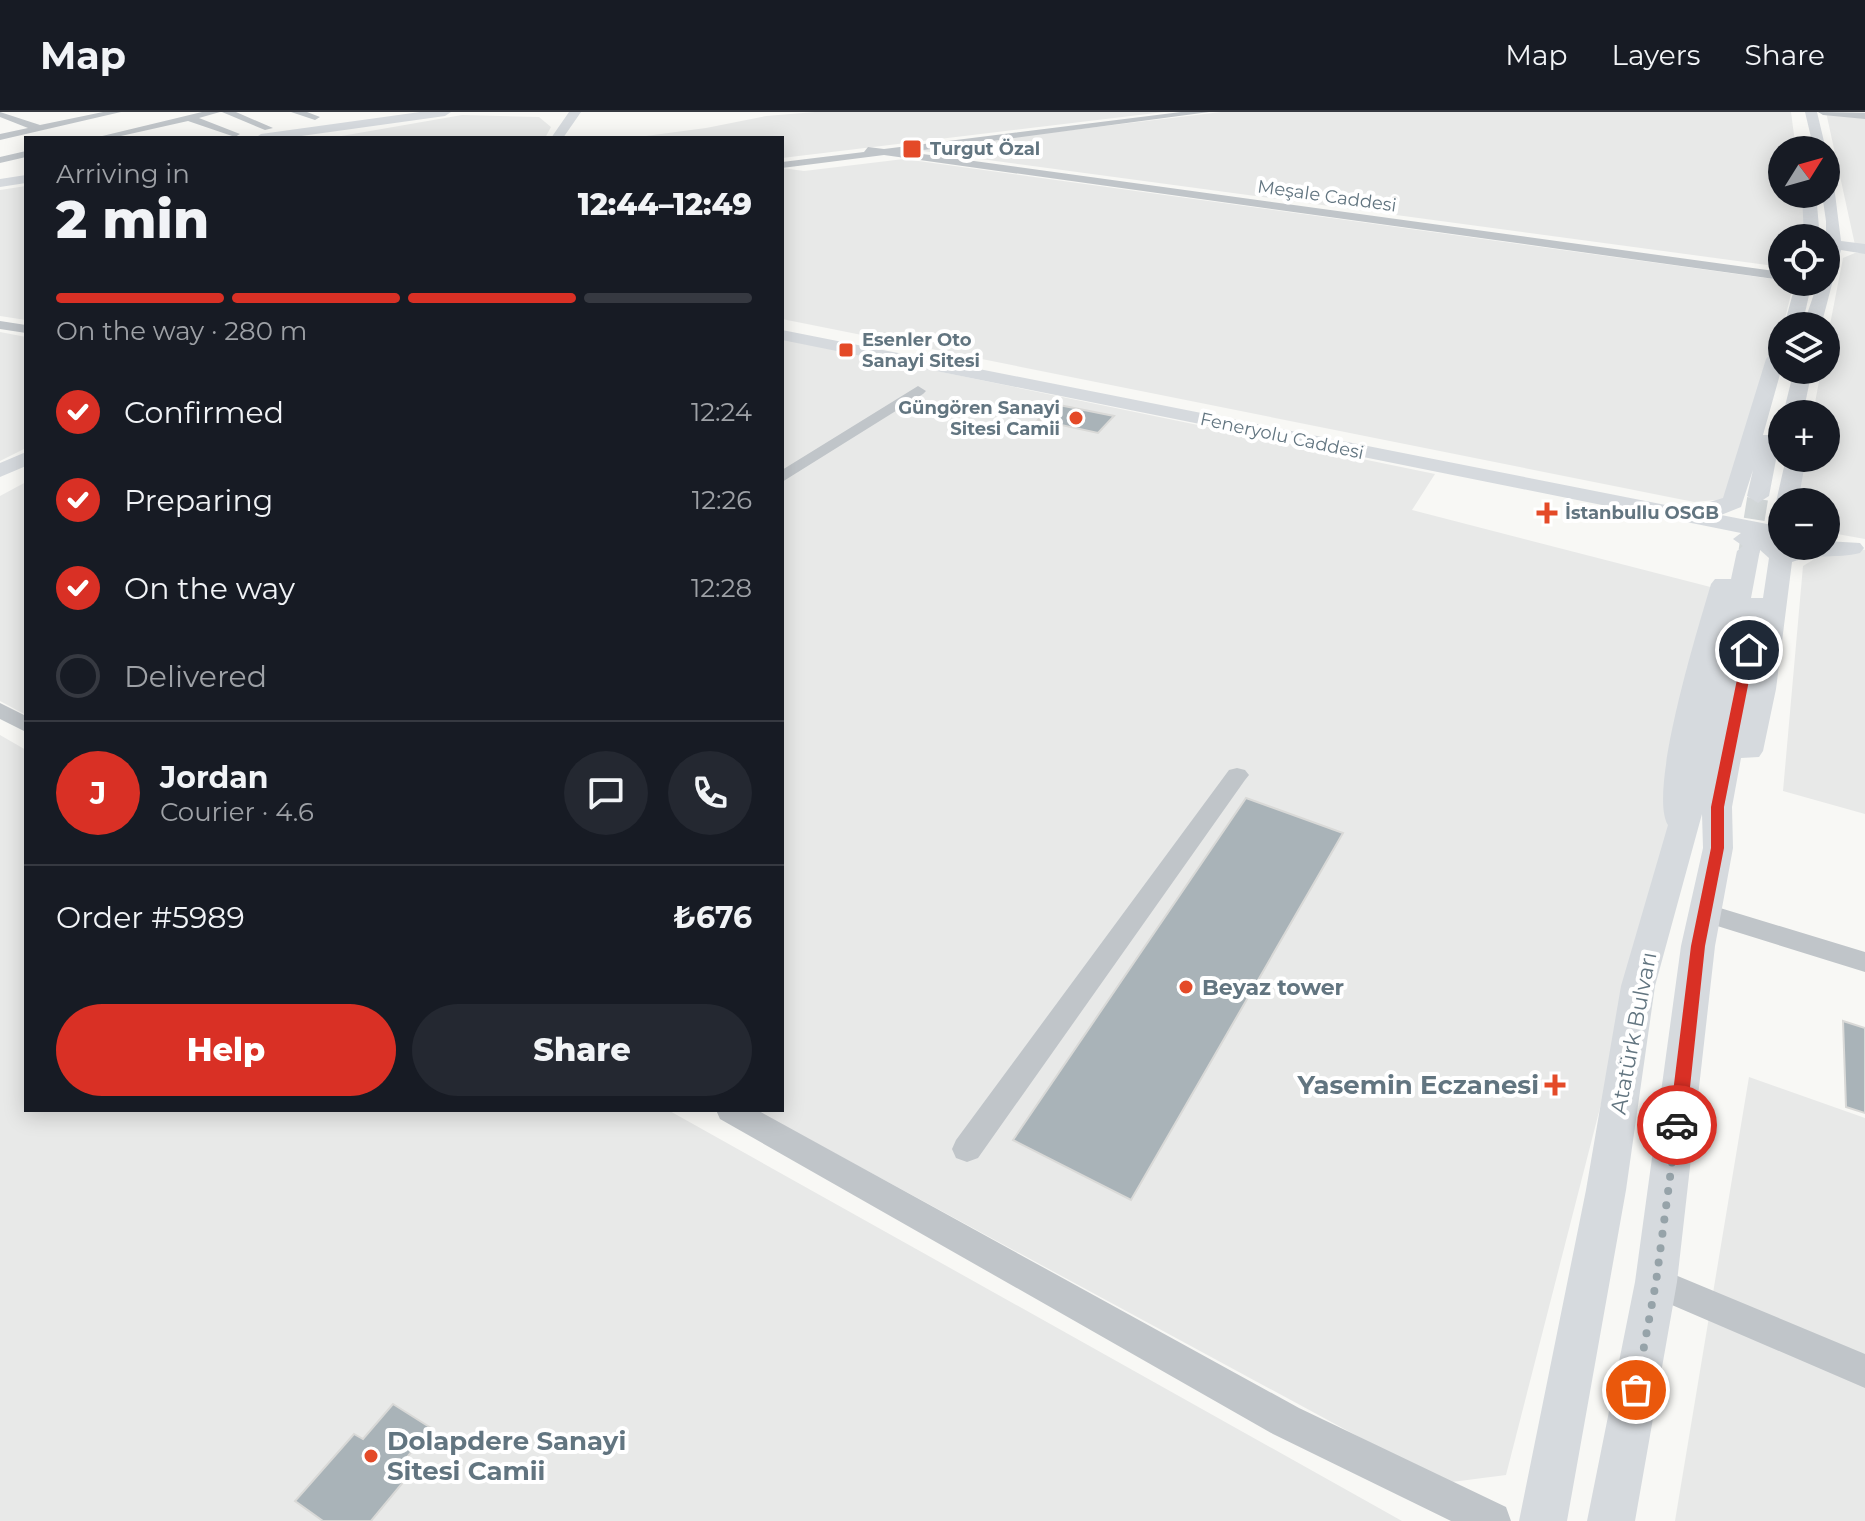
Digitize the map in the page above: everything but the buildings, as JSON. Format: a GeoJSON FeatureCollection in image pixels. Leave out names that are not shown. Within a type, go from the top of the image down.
{"type":"FeatureCollection","features":[{"type":"Feature","properties":{"kind":"main road"},"geometry":{"type":"LineString","coordinates":[[558,136],[575,112]]}},
{"type":"Feature","properties":{"kind":"main road"},"geometry":{"type":"LineString","coordinates":[[567,136],[583,112]]}},
{"type":"Feature","properties":{"kind":"main road"},"geometry":{"type":"LineString","coordinates":[[1800,112],[1803,136]]}},
{"type":"Feature","properties":{"kind":"main road"},"geometry":{"type":"LineString","coordinates":[[1811,112],[1817,136]]}},
{"type":"Feature","properties":{"kind":"main road"},"geometry":{"type":"LineString","coordinates":[[307,135],[440,113]]}},
{"type":"Feature","properties":{"kind":"main road"},"geometry":{"type":"LineString","coordinates":[[269,135],[307,135],[440,113]]}},
{"type":"Feature","properties":{"kind":"main road"},"geometry":{"type":"LineString","coordinates":[[0,185],[24,180]]}},
{"type":"Feature","properties":{"kind":"main road"},"geometry":{"type":"LineString","coordinates":[[1840,246],[1865,249]]}},
{"type":"Feature","properties":{"kind":"main road","name":"Feneryolu Caddesi"},"geometry":{"type":"LineString","coordinates":[[784,328],[1693,514],[1763,548]]}},
{"type":"Feature","properties":{"kind":"main road","name":"Feneryolu Caddesi"},"geometry":{"type":"LineString","coordinates":[[784,335],[917,360],[1395,461],[1768,526]]}},
{"type":"Feature","properties":{"kind":"main road"},"geometry":{"type":"LineString","coordinates":[[1693,514],[1720,509],[1733,502],[1768,383]]}},
{"type":"Feature","properties":{"kind":"main road"},"geometry":{"type":"LineString","coordinates":[[1776,488],[1783,384]]}},
{"type":"Feature","properties":{"kind":"main road"},"geometry":{"type":"LineString","coordinates":[[0,471],[24,459]]}},
{"type":"Feature","properties":{"kind":"main road"},"geometry":{"type":"LineString","coordinates":[[0,487],[24,474]]}},
{"type":"Feature","properties":{"kind":"main road"},"geometry":{"type":"LineString","coordinates":[[1733,502],[1751,513],[1768,507]]}},
{"type":"Feature","properties":{"kind":"main road"},"geometry":{"type":"LineString","coordinates":[[1693,514],[1763,548],[1861,547]]}},
{"type":"Feature","properties":{"kind":"main road"},"geometry":{"type":"LineString","coordinates":[[1840,540],[1861,547]]}},
{"type":"Feature","properties":{"kind":"main road"},"geometry":{"type":"LineString","coordinates":[[1840,545],[1861,547]]}},
{"type":"Feature","properties":{"kind":"main road"},"geometry":{"type":"LineString","coordinates":[[1611,1521],[1656,1282],[1698,946],[1718,848],[1736,814],[1763,689],[1763,548]]}},
{"type":"Feature","properties":{"kind":"main road","name":"Atatürk Bulvarı"},"geometry":{"type":"LineString","coordinates":[[1543,1521],[1606,1190],[1638,986],[1679,835],[1697,790],[1763,548]]}},
{"type":"Feature","properties":{"kind":"street"},"geometry":{"type":"LineString","coordinates":[[50,112],[115,136],[215,112]]}},
{"type":"Feature","properties":{"kind":"street"},"geometry":{"type":"LineString","coordinates":[[0,137],[113,112],[170,134]]}},
{"type":"Feature","properties":{"kind":"street"},"geometry":{"type":"LineString","coordinates":[[170,112],[235,134]]}},
{"type":"Feature","properties":{"kind":"street"},"geometry":{"type":"LineString","coordinates":[[227,112],[269,135]]}},
{"type":"Feature","properties":{"kind":"street"},"geometry":{"type":"LineString","coordinates":[[784,163],[1185,112]]}},
{"type":"Feature","properties":{"kind":"street"},"geometry":{"type":"LineString","coordinates":[[877,150],[1204,112]]}},
{"type":"Feature","properties":{"kind":"street"},"geometry":{"type":"LineString","coordinates":[[1823,112],[1865,116]]}},
{"type":"Feature","properties":{"kind":"street"},"geometry":{"type":"LineString","coordinates":[[0,114],[52,136]]}},
{"type":"Feature","properties":{"kind":"street"},"geometry":{"type":"LineString","coordinates":[[0,149],[24,143]]}},
{"type":"Feature","properties":{"kind":"street","name":"Meşale Caddesi"},"geometry":{"type":"LineString","coordinates":[[877,150],[1768,272]]}},
{"type":"Feature","properties":{"kind":"street"},"geometry":{"type":"LineString","coordinates":[[0,160],[24,154]]}},
{"type":"Feature","properties":{"kind":"street"},"geometry":{"type":"LineString","coordinates":[[0,167],[24,162]]}},
{"type":"Feature","properties":{"kind":"street"},"geometry":{"type":"LineString","coordinates":[[0,325],[24,329]]}},
{"type":"Feature","properties":{"kind":"street"},"geometry":{"type":"LineString","coordinates":[[784,476],[918,391]]}},
{"type":"Feature","properties":{"kind":"street"},"geometry":{"type":"LineString","coordinates":[[0,710],[24,724]]}},
{"type":"Feature","properties":{"kind":"street"},"geometry":{"type":"LineString","coordinates":[[967,1149],[1237,775]]}},
{"type":"Feature","properties":{"kind":"street"},"geometry":{"type":"LineString","coordinates":[[1707,913],[1865,962]]}},
{"type":"Feature","properties":{"kind":"street"},"geometry":{"type":"LineString","coordinates":[[735,1112],[1286,1421],[1492,1521]]}},
{"type":"Feature","properties":{"kind":"street"},"geometry":{"type":"LineString","coordinates":[[1656,1282],[1865,1371]]}},
{"type":"Feature","properties":{"kind":"shaded area"},"geometry":{"type":"Polygon","coordinates":[[[815,112],[1164,112],[784,158],[784,136],[646,136],[766,116],[815,112]]]}},
{"type":"Feature","properties":{"kind":"shaded area"},"geometry":{"type":"Polygon","coordinates":[[[1221,112],[1791,112],[1794,136],[1768,136],[1768,208],[1804,208],[1806,224],[1768,224],[1768,265],[922,151],[922,148],[1221,112]]]}},
{"type":"Feature","properties":{"kind":"shaded area"},"geometry":{"type":"Polygon","coordinates":[[[1826,112],[1865,112],[1865,245],[1855,245],[1840,176],[1840,136],[1831,136],[1826,112]]]}},
{"type":"Feature","properties":{"kind":"shaded area"},"geometry":{"type":"Polygon","coordinates":[[[462,115],[539,117],[551,127],[546,136],[341,136],[462,115]]]}},
{"type":"Feature","properties":{"kind":"shaded area"},"geometry":{"type":"Polygon","coordinates":[[[904,159],[1768,278],[1768,296],[1791,296],[1787,312],[1768,312],[1769,384],[1742,492],[1727,499],[1694,502],[784,319],[784,168],[804,171],[904,159]]]}},
{"type":"Feature","properties":{"kind":"shaded area"},"geometry":{"type":"Polygon","coordinates":[[[24,186],[24,320],[0,316],[0,190],[24,186]]]}},
{"type":"Feature","properties":{"kind":"shaded area"},"geometry":{"type":"Polygon","coordinates":[[[1865,253],[1865,539],[1840,535],[1840,488],[1799,488],[1801,472],[1840,472],[1840,400],[1816,400],[1818,384],[1840,384],[1840,312],[1832,312],[1836,296],[1840,296],[1843,258],[1865,253]]]}},
{"type":"Feature","properties":{"kind":"shaded area"},"geometry":{"type":"Polygon","coordinates":[[[0,332],[24,337],[24,449],[0,461],[0,332]]]}},
{"type":"Feature","properties":{"kind":"shaded area"},"geometry":{"type":"Polygon","coordinates":[[[784,339],[1435,474],[1412,510],[1726,591],[1666,850],[1506,1475],[1444,1483],[759,1112],[784,1112],[784,339]]]}},
{"type":"Feature","properties":{"kind":"shaded area"},"geometry":{"type":"Polygon","coordinates":[[[24,483],[24,714],[0,701],[0,496],[24,483]]]}},
{"type":"Feature","properties":{"kind":"shaded area"},"geometry":{"type":"Polygon","coordinates":[[[1852,547],[1865,550],[1865,814],[1783,791],[1803,566],[1813,560],[1840,560],[1840,550],[1852,547]]]}},
{"type":"Feature","properties":{"kind":"shaded area"},"geometry":{"type":"Polygon","coordinates":[[[0,735],[24,749],[24,1112],[672,1112],[1402,1521],[0,1521],[0,735]]]}},
{"type":"Feature","properties":{"kind":"shaded area"},"geometry":{"type":"Polygon","coordinates":[[[1749,1077],[1865,1118],[1865,1521],[1675,1521],[1749,1077]]]}},
{"type":"Feature","properties":{"kind":"tunnel"},"geometry":{"type":"LineString","coordinates":[[1749,551],[1758,496]]}},
{"type":"Feature","properties":{"kind":"way so far"},"geometry":{"type":"LineString","coordinates":[[1636,1390],[1656,1282],[1677,1125]]}},
{"type":"Feature","properties":{"kind":"place","name":"Turgut Özal"},"geometry":{"type":"Point","coordinates":[912,149]}},
{"type":"Feature","properties":{"kind":"place","name":"Esenler Oto Sanayi Sitesi"},"geometry":{"type":"Point","coordinates":[846,350]}},
{"type":"Feature","properties":{"kind":"place","name":"Güngören Sanayi Sitesi Camii"},"geometry":{"type":"Point","coordinates":[1076,418]}},
{"type":"Feature","properties":{"kind":"place","name":"İstanbullu OSGB"},"geometry":{"type":"Point","coordinates":[1547,513]}},
{"type":"Feature","properties":{"kind":"place","name":"Beyaz tower"},"geometry":{"type":"Point","coordinates":[1186,987]}},
{"type":"Feature","properties":{"kind":"place","name":"Yasemin Eczanesi"},"geometry":{"type":"Point","coordinates":[1555,1085]}},
{"type":"Feature","properties":{"kind":"place","name":"Dolapdere Sanayi Sitesi Camii"},"geometry":{"type":"Point","coordinates":[371,1456]}},
{"type":"Feature","properties":{"kind":"route"},"geometry":{"type":"LineString","coordinates":[[1677,1125],[1698,946],[1718,848],[1717,807],[1749,650]]}}]}
